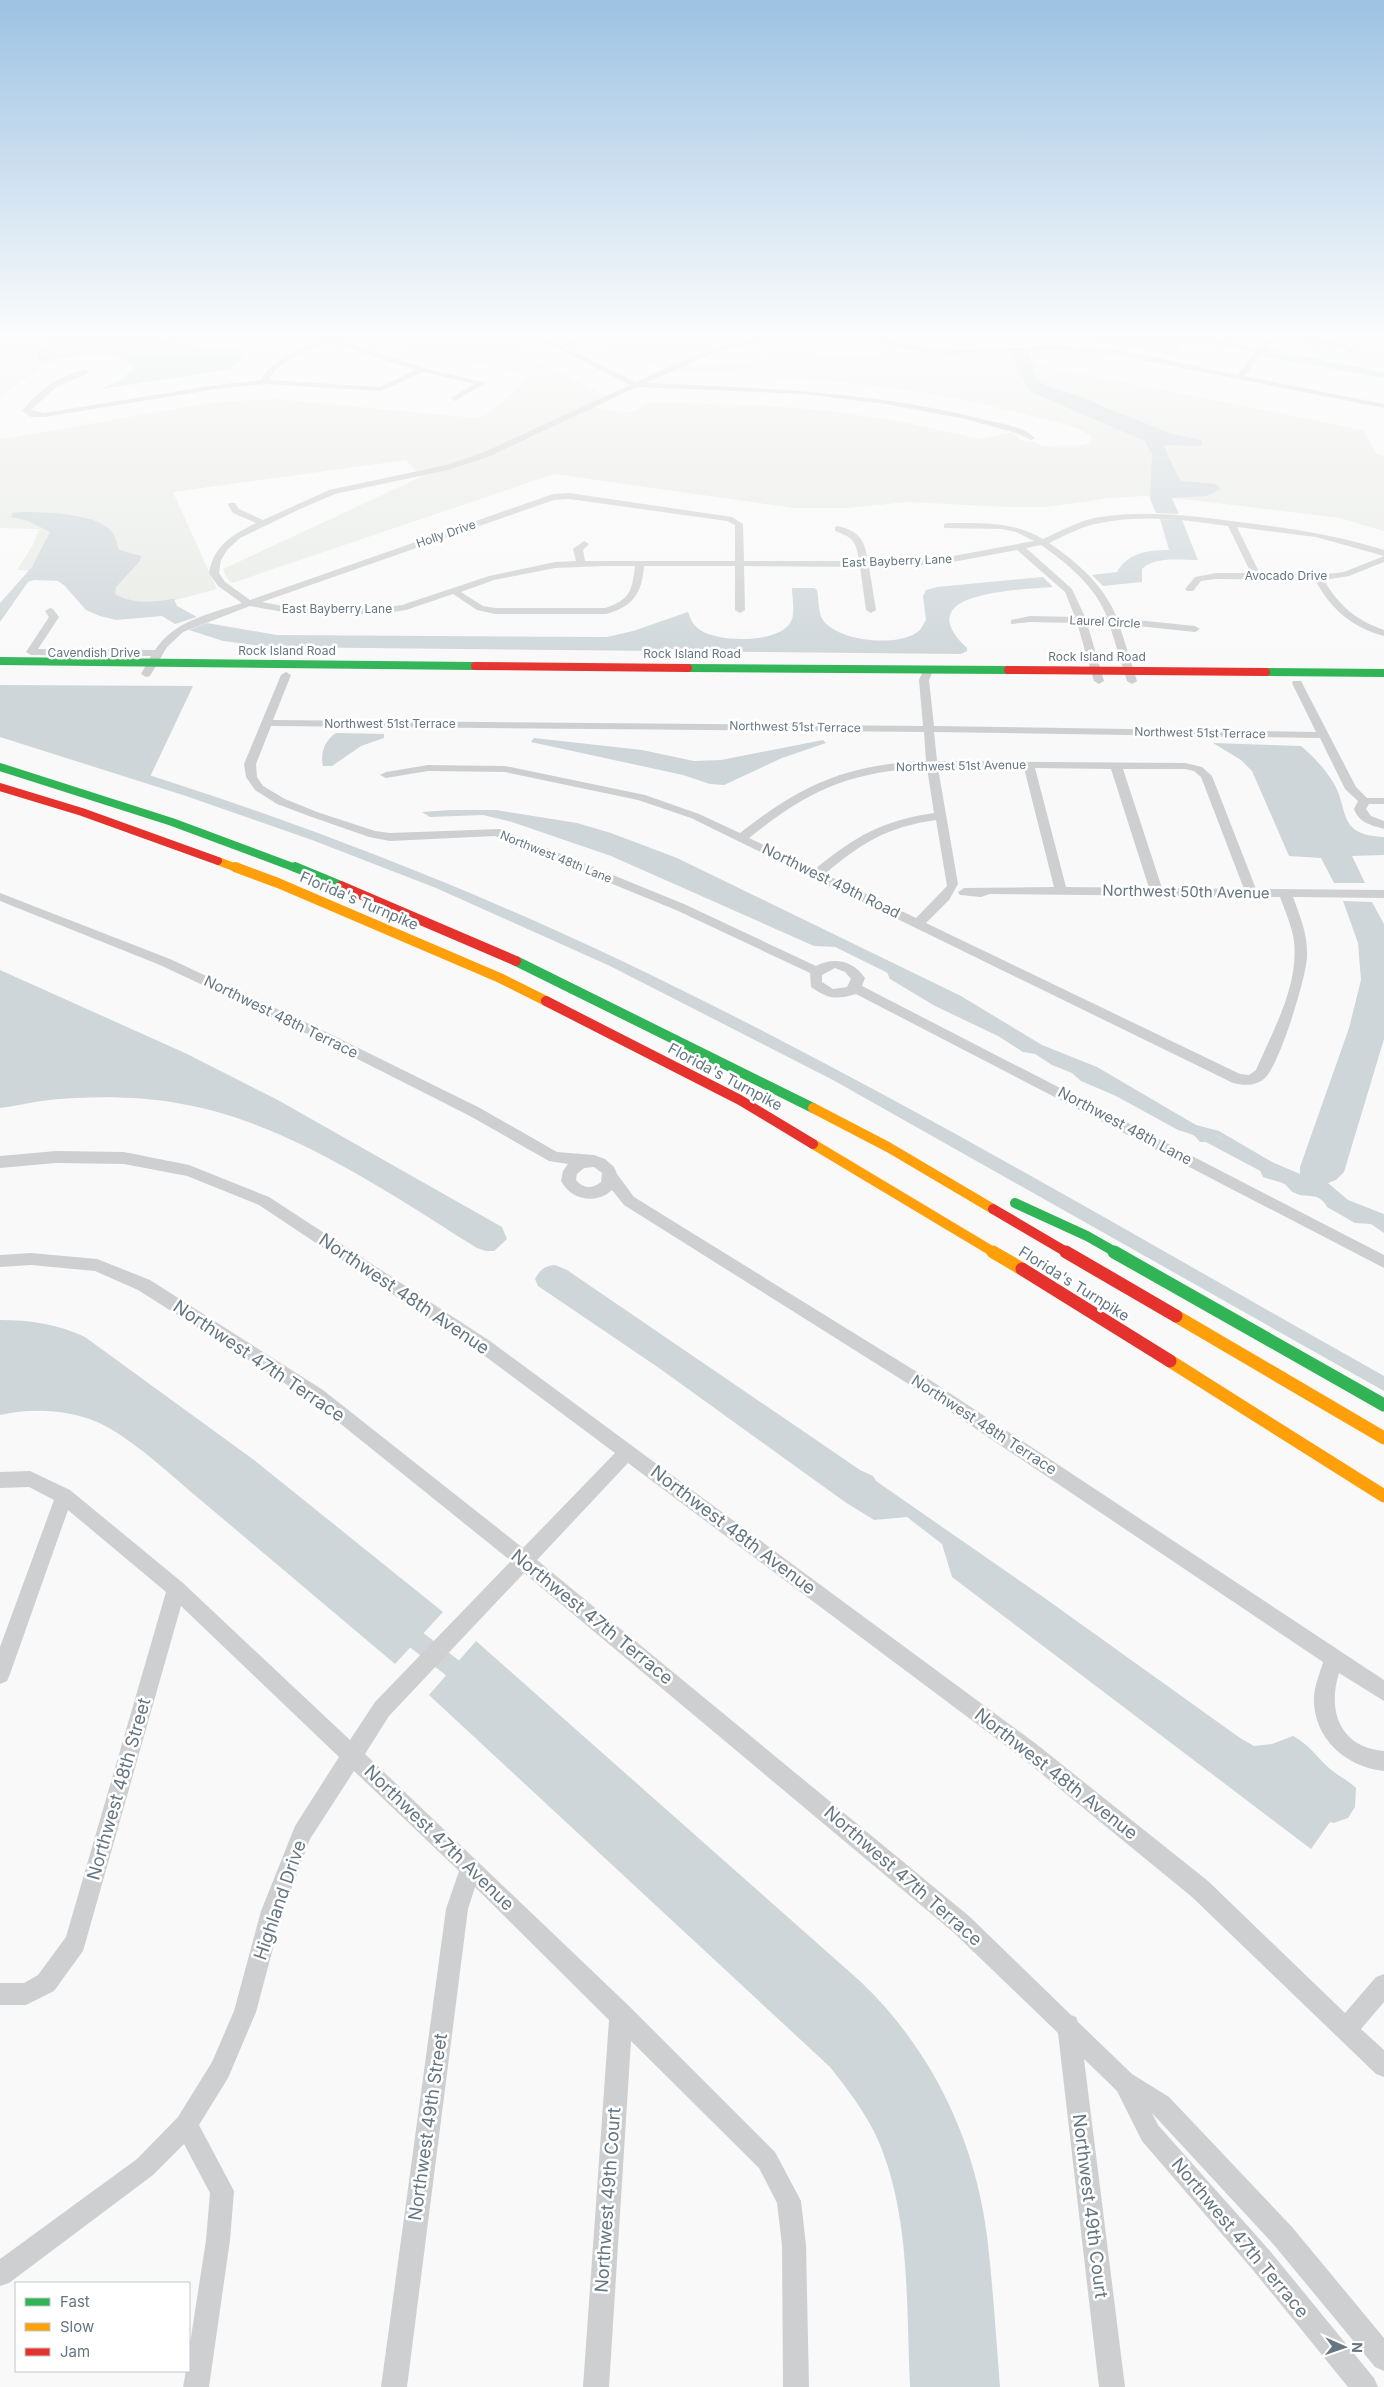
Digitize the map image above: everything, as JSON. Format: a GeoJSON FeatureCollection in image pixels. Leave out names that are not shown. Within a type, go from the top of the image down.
{"type":"FeatureCollection","features":[{"type":"Feature","properties":{"kind":"main road","name":"Rock Island Road"},"geometry":{"type":"LineString","coordinates":[[0,661],[286,675],[926,675]]}},
{"type":"Feature","properties":{"kind":"main road","name":"Rock Island Road"},"geometry":{"type":"LineString","coordinates":[[0,671],[149,669],[1098,676],[1384,674]]}},
{"type":"Feature","properties":{"kind":"main road","name":"Rock Island Road"},"geometry":{"type":"LineString","coordinates":[[1130,676],[1297,683],[1384,684]]}},
{"type":"Feature","properties":{"kind":"main road","name":"Florida's Turnpike"},"geometry":{"type":"LineString","coordinates":[[0,767],[96,796],[289,864],[493,950],[743,1072],[888,1146],[1384,1438]]}},
{"type":"Feature","properties":{"kind":"main road","name":"Florida's Turnpike"},"geometry":{"type":"LineString","coordinates":[[0,787],[82,812],[278,883],[500,978],[740,1100],[1042,1281],[1384,1496]]}},
{"type":"Feature","properties":{"kind":"main road"},"geometry":{"type":"LineString","coordinates":[[888,1146],[979,1187]]}},
{"type":"Feature","properties":{"kind":"main road"},"geometry":{"type":"LineString","coordinates":[[1006,1199],[1087,1236],[1384,1405]]}},
{"type":"Feature","properties":{"kind":"street"},"geometry":{"type":"LineString","coordinates":[[248,603],[221,584],[214,573],[216,560],[223,548],[237,536],[332,492],[448,467],[495,450]]}},
{"type":"Feature","properties":{"kind":"street","name":"Holly Drive"},"geometry":{"type":"LineString","coordinates":[[149,669],[164,642],[174,633],[248,603],[553,497],[569,496],[729,519],[739,524],[740,563]]}},
{"type":"Feature","properties":{"kind":"street"},"geometry":{"type":"LineString","coordinates":[[232,505],[236,511],[262,523]]}},
{"type":"Feature","properties":{"kind":"street","name":"East Bayberry Lane"},"geometry":{"type":"LineString","coordinates":[[248,603],[294,611],[378,611],[403,608],[492,578],[532,569],[581,563],[865,564],[942,561],[1043,542],[1079,526],[1156,516],[1316,534],[1347,541],[1384,553]]}},
{"type":"Feature","properties":{"kind":"street"},"geometry":{"type":"LineString","coordinates":[[1231,523],[1256,575]]}},
{"type":"Feature","properties":{"kind":"street"},"geometry":{"type":"LineString","coordinates":[[946,526],[996,526],[1019,530],[1043,542],[1086,578],[1106,604],[1130,676]]}},
{"type":"Feature","properties":{"kind":"street"},"geometry":{"type":"LineString","coordinates":[[838,530],[854,535],[861,546],[871,610]]}},
{"type":"Feature","properties":{"kind":"street"},"geometry":{"type":"LineString","coordinates":[[581,563],[578,549],[584,544]]}},
{"type":"Feature","properties":{"kind":"street"},"geometry":{"type":"LineString","coordinates":[[1020,547],[1068,591],[1081,620],[1098,676]]}},
{"type":"Feature","properties":{"kind":"street","name":"Avocado Drive"},"geometry":{"type":"LineString","coordinates":[[1190,588],[1198,579],[1216,576],[1318,577],[1346,574],[1384,559]]}},
{"type":"Feature","properties":{"kind":"street"},"geometry":{"type":"LineString","coordinates":[[454,591],[480,608],[495,611],[606,611],[619,607],[631,599],[637,591],[640,563]]}},
{"type":"Feature","properties":{"kind":"street"},"geometry":{"type":"LineString","coordinates":[[740,563],[740,610]]}},
{"type":"Feature","properties":{"kind":"street"},"geometry":{"type":"LineString","coordinates":[[1318,577],[1330,601],[1344,615],[1359,624],[1384,633]]}},
{"type":"Feature","properties":{"kind":"street","name":"Cavendish Drive"},"geometry":{"type":"LineString","coordinates":[[50,611],[54,617],[31,652],[157,653]]}},
{"type":"Feature","properties":{"kind":"street","name":"Laurel Circle"},"geometry":{"type":"LineString","coordinates":[[1014,622],[1030,619],[1112,620],[1195,629]]}},
{"type":"Feature","properties":{"kind":"street","name":"Northwest 48th Lane"},"geometry":{"type":"LineString","coordinates":[[286,675],[251,759],[250,772],[254,783],[271,797],[373,834],[390,837],[496,832],[680,908],[818,971]]}},
{"type":"Feature","properties":{"kind":"street"},"geometry":{"type":"LineString","coordinates":[[918,922],[957,889],[950,871],[932,764],[928,730],[926,675]]}},
{"type":"Feature","properties":{"kind":"street"},"geometry":{"type":"LineString","coordinates":[[1297,683],[1351,789],[1364,802]]}},
{"type":"Feature","properties":{"kind":"street","name":"Northwest 51st Terrace"},"geometry":{"type":"LineString","coordinates":[[267,723],[1323,735]]}},
{"type":"Feature","properties":{"kind":"street","name":"Northwest 51st Avenue"},"geometry":{"type":"LineString","coordinates":[[743,837],[792,800],[824,784],[852,774],[888,767],[932,764],[1185,766],[1198,769],[1206,776],[1252,892]]}},
{"type":"Feature","properties":{"kind":"street"},"geometry":{"type":"LineString","coordinates":[[1029,765],[1061,891]]}},
{"type":"Feature","properties":{"kind":"street"},"geometry":{"type":"LineString","coordinates":[[1116,766],[1157,892]]}},
{"type":"Feature","properties":{"kind":"street","name":"Northwest 49th Road"},"geometry":{"type":"LineString","coordinates":[[386,775],[428,768],[505,769],[641,797],[695,816],[743,837],[1238,1079],[1252,1080],[1262,1073],[1297,986],[1302,964],[1300,940],[1285,893]]}},
{"type":"Feature","properties":{"kind":"street"},"geometry":{"type":"LineString","coordinates":[[1384,801],[1364,802],[1358,808],[1362,816],[1374,823],[1384,825]]}},
{"type":"Feature","properties":{"kind":"street"},"geometry":{"type":"LineString","coordinates":[[817,874],[859,839],[878,829],[908,820],[940,816]]}},
{"type":"Feature","properties":{"kind":"street","name":"Northwest 50th Avenue"},"geometry":{"type":"LineString","coordinates":[[957,889],[981,893],[989,890],[1384,894]]}},
{"type":"Feature","properties":{"kind":"street","name":"Northwest 48th Terrace"},"geometry":{"type":"LineString","coordinates":[[0,897],[183,970],[319,1034],[449,1099],[554,1157],[600,1163],[605,1166],[610,1176],[629,1201],[924,1385],[1384,1691]]}},
{"type":"Feature","properties":{"kind":"street"},"geometry":{"type":"LineString","coordinates":[[836,964],[850,969],[858,978],[860,990],[845,993],[825,992],[816,984],[815,975],[818,971],[829,965],[836,964]]}},
{"type":"Feature","properties":{"kind":"street","name":"Northwest 48th Lane"},"geometry":{"type":"LineString","coordinates":[[860,990],[1384,1262]]}},
{"type":"Feature","properties":{"kind":"street","name":"Northwest 48th Avenue"},"geometry":{"type":"LineString","coordinates":[[0,1162],[56,1157],[124,1158],[189,1171],[264,1201],[484,1346],[1035,1756],[1200,1889],[1347,2028],[1384,2066]]}},
{"type":"Feature","properties":{"kind":"street","name":"Northwest 48th Terrace"},"geometry":{"type":"LineString","coordinates":[[554,1157],[575,1190],[629,1201]]}},
{"type":"Feature","properties":{"kind":"street"},"geometry":{"type":"LineString","coordinates":[[568,1181],[570,1171],[580,1163],[587,1161]]}},
{"type":"Feature","properties":{"kind":"street"},"geometry":{"type":"LineString","coordinates":[[588,1194],[595,1193],[606,1187],[610,1176]]}},
{"type":"Feature","properties":{"kind":"street","name":"Northwest 47th Terrace"},"geometry":{"type":"LineString","coordinates":[[0,1261],[31,1258],[97,1265],[144,1284],[316,1395],[524,1562],[961,1924],[1068,2025],[1124,2082],[1161,2105],[1283,2236],[1384,2358]]}},
{"type":"Feature","properties":{"kind":"street","name":"Highland Drive"},"geometry":{"type":"LineString","coordinates":[[0,2274],[145,2167],[186,2125],[220,2070],[245,2012],[272,1911],[302,1833],[351,1754],[382,1709],[628,1452]]}},
{"type":"Feature","properties":{"kind":"street","name":"Northwest 47th Avenue"},"geometry":{"type":"LineString","coordinates":[[0,1480],[30,1478],[64,1496],[176,1588],[471,1868],[767,2160],[789,2201],[794,2245],[796,2387]]}},
{"type":"Feature","properties":{"kind":"street"},"geometry":{"type":"LineString","coordinates":[[0,1674],[64,1496]]}},
{"type":"Feature","properties":{"kind":"street","name":"Northwest 48th Street"},"geometry":{"type":"LineString","coordinates":[[0,1994],[26,1994],[46,1983],[75,1943],[176,1588]]}},
{"type":"Feature","properties":{"kind":"street"},"geometry":{"type":"LineString","coordinates":[[1334,1658],[1324,1695],[1325,1710],[1330,1726],[1337,1738],[1358,1756],[1370,1760],[1384,1761]]}},
{"type":"Feature","properties":{"kind":"street","name":"Northwest 49th Street"},"geometry":{"type":"LineString","coordinates":[[394,2387],[457,1909],[471,1868]]}},
{"type":"Feature","properties":{"kind":"street"},"geometry":{"type":"LineString","coordinates":[[1347,2028],[1384,1985]]}},
{"type":"Feature","properties":{"kind":"street","name":"Northwest 49th Court"},"geometry":{"type":"LineString","coordinates":[[596,2387],[621,2014]]}},
{"type":"Feature","properties":{"kind":"street","name":"Northwest 49th Court"},"geometry":{"type":"LineString","coordinates":[[1068,2025],[1112,2387]]}},
{"type":"Feature","properties":{"kind":"street","name":"Northwest 47th Terrace"},"geometry":{"type":"LineString","coordinates":[[1124,2082],[1150,2133],[1261,2260],[1365,2387]]}},
{"type":"Feature","properties":{"kind":"street"},"geometry":{"type":"LineString","coordinates":[[186,2125],[222,2192],[218,2240],[196,2387]]}},
{"type":"Feature","properties":{"kind":"shaded area"},"geometry":{"type":"Polygon","coordinates":[[[0,450],[1375,450],[1377,454],[1384,456],[1384,531],[1340,518],[1145,496],[1109,498],[1047,507],[907,502],[848,508],[793,508],[554,474],[232,583],[226,577],[223,569],[421,477],[406,460],[173,492],[217,589],[133,611],[52,572],[17,570],[34,543],[39,529],[0,528],[0,450]]]}},
{"type":"Feature","properties":{"kind":"shaded area"},"geometry":{"type":"Polygon","coordinates":[[[1150,450],[1166,450],[1181,481],[1216,484],[1221,489],[1206,496],[1172,498],[1179,514],[1156,513],[1150,499],[1152,455],[1150,450]]]}},
{"type":"Feature","properties":{"kind":"shaded area"},"geometry":{"type":"Polygon","coordinates":[[[13,513],[67,514],[101,524],[113,533],[119,550],[141,556],[140,561],[116,587],[115,594],[137,601],[151,602],[174,599],[177,606],[197,617],[175,624],[162,616],[116,620],[86,610],[65,586],[58,581],[34,580],[28,582],[0,622],[0,603],[32,567],[50,532],[28,521],[11,517],[13,513]]]}},
{"type":"Feature","properties":{"kind":"shaded area"},"geometry":{"type":"Polygon","coordinates":[[[1160,519],[1182,520],[1198,560],[1161,560],[1154,562],[1142,569],[1142,582],[1103,586],[1092,575],[1117,572],[1127,561],[1139,554],[1169,550],[1160,519]]]}},
{"type":"Feature","properties":{"kind":"shaded area"},"geometry":{"type":"Polygon","coordinates":[[[1043,577],[1053,587],[995,593],[975,597],[959,604],[950,615],[952,629],[967,648],[967,651],[961,654],[270,647],[223,641],[189,630],[207,623],[277,635],[607,637],[633,631],[688,612],[696,626],[709,634],[735,639],[750,639],[777,633],[787,627],[793,615],[792,588],[814,588],[817,590],[821,617],[831,627],[855,638],[885,641],[911,636],[920,630],[926,620],[923,596],[926,590],[937,587],[1043,577]]]}},
{"type":"Feature","properties":{"kind":"shaded area"},"geometry":{"type":"Polygon","coordinates":[[[0,685],[193,686],[149,779],[0,734],[0,685]]]}},
{"type":"Feature","properties":{"kind":"shaded area"},"geometry":{"type":"Polygon","coordinates":[[[336,733],[384,734],[384,738],[361,746],[332,766],[323,766],[322,756],[324,747],[336,733]]]}},
{"type":"Feature","properties":{"kind":"shaded area"},"geometry":{"type":"Polygon","coordinates":[[[534,738],[642,750],[694,761],[721,760],[823,740],[826,743],[782,758],[724,785],[710,784],[683,775],[531,742],[534,738]]]}},
{"type":"Feature","properties":{"kind":"shaded area"},"geometry":{"type":"Polygon","coordinates":[[[1213,743],[1301,746],[1323,768],[1333,782],[1351,826],[1358,832],[1384,837],[1384,855],[1352,856],[1365,883],[1334,883],[1321,858],[1289,856],[1252,771],[1241,760],[1213,743]]]}},
{"type":"Feature","properties":{"kind":"shaded area"},"geometry":{"type":"Polygon","coordinates":[[[496,810],[577,823],[611,833],[677,858],[961,996],[1042,1045],[1097,1067],[1196,1125],[1219,1131],[1272,1162],[1300,1174],[1300,1167],[1349,1028],[1361,980],[1358,943],[1343,901],[1372,902],[1384,924],[1384,1039],[1344,1172],[1336,1180],[1328,1183],[1348,1200],[1384,1214],[1384,1233],[1371,1224],[1355,1223],[1327,1207],[1324,1202],[1316,1197],[1299,1195],[1292,1192],[1284,1184],[1263,1177],[1254,1157],[1216,1135],[1205,1142],[1200,1142],[1194,1135],[1178,1130],[1116,1096],[1081,1081],[1072,1073],[1052,1065],[1035,1054],[1023,1052],[998,1036],[935,1006],[890,979],[886,970],[873,965],[879,960],[850,946],[845,950],[837,947],[814,946],[611,856],[512,822],[483,815],[430,817],[422,812],[496,810]]]}},
{"type":"Feature","properties":{"kind":"shaded area"},"geometry":{"type":"Polygon","coordinates":[[[0,970],[185,1053],[276,1099],[502,1227],[507,1239],[494,1251],[477,1248],[408,1204],[335,1162],[259,1126],[221,1113],[166,1101],[116,1097],[49,1100],[0,1108],[0,970]]]}},
{"type":"Feature","properties":{"kind":"shaded area"},"geometry":{"type":"Polygon","coordinates":[[[555,1265],[567,1270],[860,1470],[873,1476],[876,1481],[1046,1599],[1240,1738],[1254,1746],[1272,1744],[1293,1736],[1299,1740],[1310,1748],[1329,1768],[1356,1788],[1355,1807],[1348,1818],[1334,1823],[1330,1822],[1311,1849],[952,1577],[942,1544],[907,1517],[874,1520],[845,1502],[659,1368],[538,1286],[535,1279],[539,1273],[545,1267],[555,1265]]]}},
{"type":"Feature","properties":{"kind":"shaded area"},"geometry":{"type":"Polygon","coordinates":[[[0,1320],[44,1324],[85,1337],[254,1460],[443,1612],[395,1664],[152,1458],[110,1428],[74,1414],[61,1412],[24,1411],[0,1415],[0,1320]]]}},
{"type":"Feature","properties":{"kind":"shaded area"},"geometry":{"type":"Polygon","coordinates":[[[476,1641],[861,1982],[909,2036],[946,2098],[972,2165],[981,2200],[987,2236],[1000,2387],[910,2387],[907,2293],[902,2230],[889,2169],[868,2120],[830,2067],[429,1695],[476,1641]]]}},
{"type":"Feature","properties":{"kind":"waterway"},"geometry":{"type":"LineString","coordinates":[[0,734],[191,793],[378,860],[501,911],[615,963],[727,1019],[948,1137],[1384,1384]]}},
{"type":"Feature","properties":{"kind":"waterway"},"geometry":{"type":"LineString","coordinates":[[831,940],[895,971]]}},
{"type":"Feature","properties":{"kind":"waterway"},"geometry":{"type":"LineString","coordinates":[[1192,1128],[1273,1171]]}},
{"type":"Feature","properties":{"kind":"waterway"},"geometry":{"type":"LineString","coordinates":[[401,1628],[468,1680]]}},
{"type":"Feature","properties":{"kind":"traffic: fast"},"geometry":{"type":"LineString","coordinates":[[0,661],[475,666]]}},
{"type":"Feature","properties":{"kind":"traffic: fast"},"geometry":{"type":"LineString","coordinates":[[688,668],[1008,670]]}},
{"type":"Feature","properties":{"kind":"traffic: fast"},"geometry":{"type":"LineString","coordinates":[[1266,672],[1384,673]]}},
{"type":"Feature","properties":{"kind":"traffic: fast"},"geometry":{"type":"LineString","coordinates":[[0,767],[172,822],[257,852],[341,886]]}},
{"type":"Feature","properties":{"kind":"traffic: fast"},"geometry":{"type":"LineString","coordinates":[[516,961],[813,1108]]}},
{"type":"Feature","properties":{"kind":"traffic: fast"},"geometry":{"type":"LineString","coordinates":[[1015,1203],[1087,1236],[1384,1405]]}},
{"type":"Feature","properties":{"kind":"traffic: slow"},"geometry":{"type":"LineString","coordinates":[[218,861],[278,883],[500,978],[546,1001]]}},
{"type":"Feature","properties":{"kind":"traffic: slow"},"geometry":{"type":"LineString","coordinates":[[813,1108],[888,1147],[993,1209]]}},
{"type":"Feature","properties":{"kind":"traffic: slow"},"geometry":{"type":"LineString","coordinates":[[813,1144],[1022,1269]]}},
{"type":"Feature","properties":{"kind":"traffic: slow"},"geometry":{"type":"LineString","coordinates":[[1176,1316],[1384,1438]]}},
{"type":"Feature","properties":{"kind":"traffic: slow"},"geometry":{"type":"LineString","coordinates":[[1170,1361],[1384,1496]]}},
{"type":"Feature","properties":{"kind":"traffic: jam"},"geometry":{"type":"LineString","coordinates":[[475,666],[688,668]]}},
{"type":"Feature","properties":{"kind":"traffic: jam"},"geometry":{"type":"LineString","coordinates":[[1008,670],[1266,672]]}},
{"type":"Feature","properties":{"kind":"traffic: jam"},"geometry":{"type":"LineString","coordinates":[[0,787],[82,812],[218,861]]}},
{"type":"Feature","properties":{"kind":"traffic: jam"},"geometry":{"type":"LineString","coordinates":[[341,886],[516,961]]}},
{"type":"Feature","properties":{"kind":"traffic: jam"},"geometry":{"type":"LineString","coordinates":[[546,1001],[740,1100],[813,1144]]}},
{"type":"Feature","properties":{"kind":"traffic: jam"},"geometry":{"type":"LineString","coordinates":[[993,1209],[1176,1316]]}},
{"type":"Feature","properties":{"kind":"traffic: jam"},"geometry":{"type":"LineString","coordinates":[[1022,1269],[1170,1361]]}}]}
